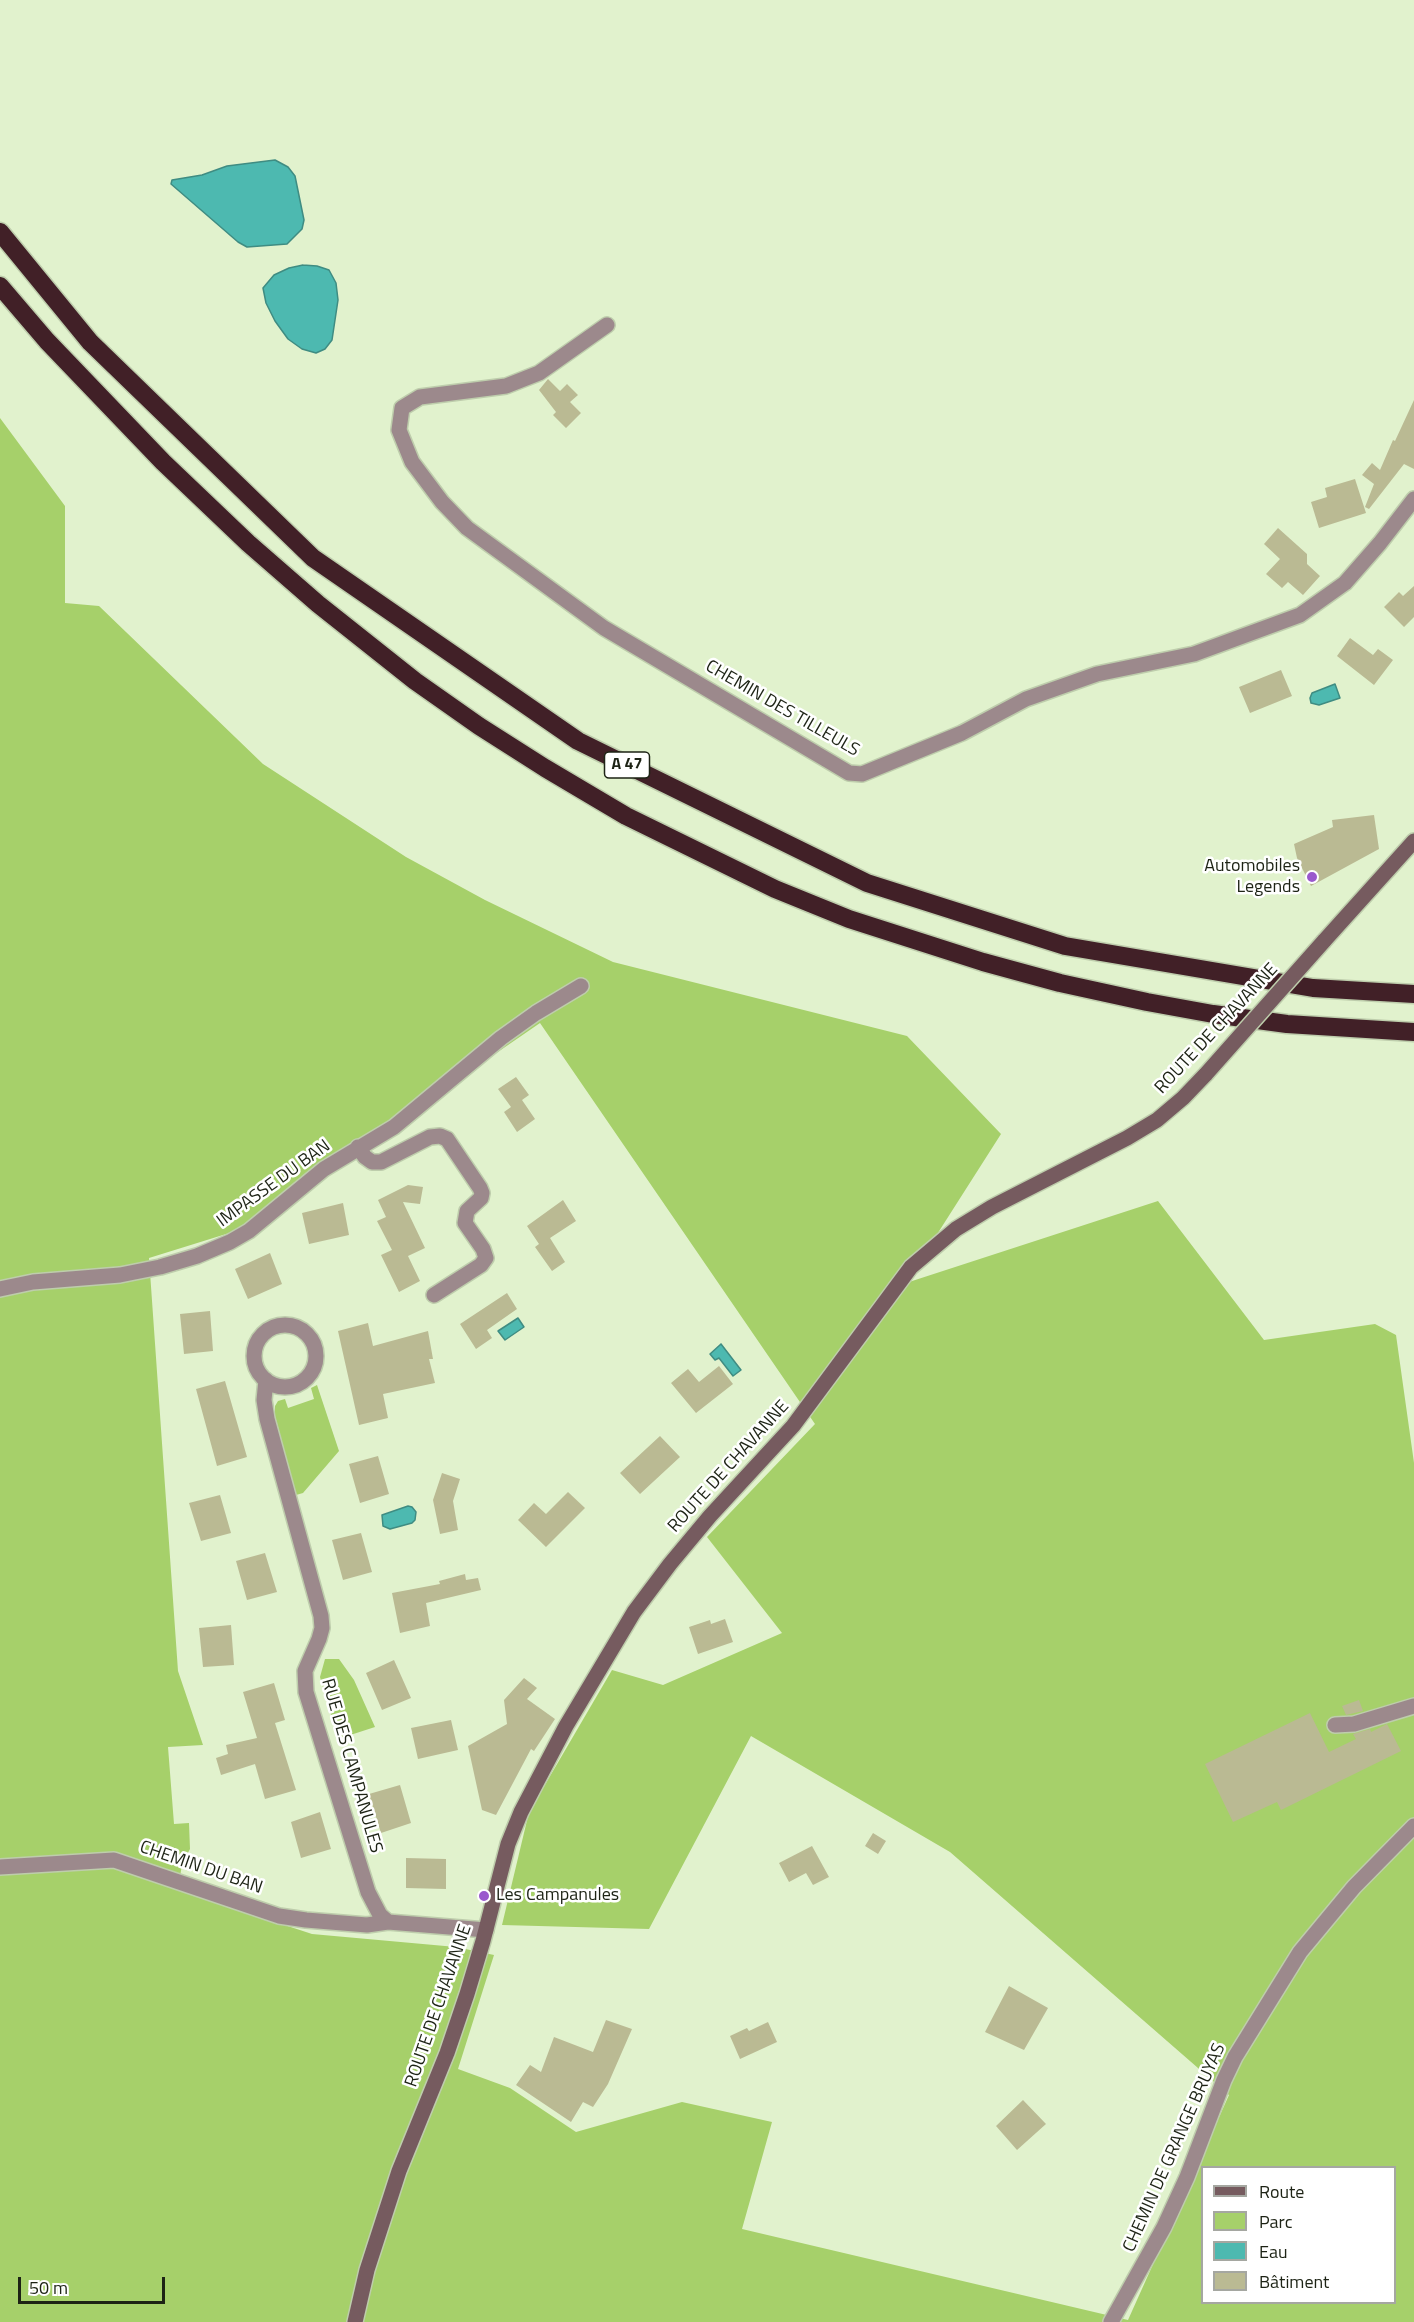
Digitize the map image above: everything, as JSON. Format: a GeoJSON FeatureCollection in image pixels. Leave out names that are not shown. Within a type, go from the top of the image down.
{"type":"FeatureCollection","features":[{"type":"Feature","properties":{"kind":"highway","name":"A 47"},"geometry":{"type":"LineString","coordinates":[[0,232],[90,342],[313,558],[578,741],[867,884],[1065,946],[1313,988],[1414,994]]}},
{"type":"Feature","properties":{"kind":"highway","name":"A 47"},"geometry":{"type":"LineString","coordinates":[[0,286],[47,341],[163,462],[248,543],[318,604],[415,681],[479,726],[626,816],[775,889],[849,919],[983,962],[1071,985],[1213,1014],[1287,1024],[1414,1032]]}},
{"type":"Feature","properties":{"kind":"main road","name":"ROUTE DE CHAVANNE"},"geometry":{"type":"LineString","coordinates":[[355,2322],[368,2270],[399,2171],[447,2053],[486,1929],[508,1844],[521,1812],[566,1726],[634,1612],[710,1516],[793,1426],[911,1267],[956,1229],[1127,1138],[1157,1119],[1183,1098],[1414,841]]}},
{"type":"Feature","properties":{"kind":"street","name":"CHEMIN DES TILLEULS"},"geometry":{"type":"LineString","coordinates":[[607,325],[539,373],[506,386],[420,397],[402,408],[399,430],[412,462],[442,502],[467,528],[604,628],[849,773],[862,774],[962,733],[1026,699],[1097,674],[1194,654],[1300,615],[1345,583],[1414,499]]}},
{"type":"Feature","properties":{"kind":"street","name":"IMPASSE DU BAN"},"geometry":{"type":"LineString","coordinates":[[0,1289],[33,1282],[120,1275],[160,1267],[197,1256],[230,1242],[249,1231],[324,1169],[394,1127],[501,1038],[536,1013],[581,986]]}},
{"type":"Feature","properties":{"kind":"street","name":"IMPASSE DU BAN"},"geometry":{"type":"LineString","coordinates":[[358,1147],[372,1162],[381,1162],[430,1137],[440,1136],[447,1139],[480,1188],[481,1198],[467,1211],[465,1223],[483,1249],[486,1258],[481,1265],[434,1295]]}},
{"type":"Feature","properties":{"kind":"street","name":"RUE DES CAMPANULES"},"geometry":{"type":"LineString","coordinates":[[278,1325],[298,1327],[307,1333],[316,1352],[312,1372],[305,1380],[286,1387],[266,1380],[259,1373],[254,1355],[261,1336],[268,1329],[278,1325]]}},
{"type":"Feature","properties":{"kind":"street","name":"RUE DES CAMPANULES"},"geometry":{"type":"LineString","coordinates":[[266,1380],[264,1400],[267,1419],[321,1616],[322,1628],[319,1639],[305,1671],[306,1692],[368,1892],[380,1915],[388,1922]]}},
{"type":"Feature","properties":{"kind":"street"},"geometry":{"type":"LineString","coordinates":[[1335,1725],[1354,1724],[1414,1706]]}},
{"type":"Feature","properties":{"kind":"street","name":"CHEMIN DE GRANGE BRUYAS"},"geometry":{"type":"LineString","coordinates":[[1111,2322],[1164,2227],[1187,2176],[1224,2080],[1247,2038],[1300,1952],[1354,1887],[1414,1826]]}},
{"type":"Feature","properties":{"kind":"street","name":"CHEMIN DU BAN"},"geometry":{"type":"LineString","coordinates":[[0,1867],[114,1860],[279,1916],[367,1925],[388,1922]]}},
{"type":"Feature","properties":{"kind":"street"},"geometry":{"type":"LineString","coordinates":[[388,1922],[486,1929]]}},
{"type":"Feature","properties":{"kind":"green space"},"geometry":{"type":"Polygon","coordinates":[[[0,418],[65,506],[65,603],[99,606],[263,764],[406,857],[485,900],[613,962],[907,1036],[1001,1134],[906,1283],[1158,1201],[1264,1340],[1375,1324],[1396,1335],[1414,1463],[1414,2322],[0,2322],[0,418]],[[540,1023],[239,1230],[149,1258],[178,1671],[203,1745],[168,1747],[174,1824],[189,1823],[190,1849],[182,1864],[178,1890],[312,1934],[456,1947],[494,1955],[458,2069],[510,2088],[576,2132],[682,2102],[772,2122],[742,2229],[1128,2320],[1229,2095],[950,1852],[751,1736],[649,1929],[502,1925],[529,1812],[612,1670],[663,1685],[782,1633],[707,1537],[815,1424],[540,1023]]]}},
{"type":"Feature","properties":{"kind":"green space"},"geometry":{"type":"Polygon","coordinates":[[[317,1385],[339,1451],[303,1493],[296,1495],[275,1416],[275,1406],[278,1401],[285,1399],[288,1408],[314,1399],[311,1388],[317,1385]]]}},
{"type":"Feature","properties":{"kind":"green space"},"geometry":{"type":"Polygon","coordinates":[[[325,1659],[339,1659],[354,1680],[375,1727],[338,1739],[320,1677],[325,1659]]]}},
{"type":"Feature","properties":{"kind":"water"},"geometry":{"type":"Polygon","coordinates":[[[275,160],[288,167],[295,176],[304,220],[302,229],[287,244],[247,247],[238,242],[171,184],[172,180],[202,175],[227,166],[275,160]]]}},
{"type":"Feature","properties":{"kind":"water"},"geometry":{"type":"Polygon","coordinates":[[[303,265],[329,270],[336,283],[338,300],[332,340],[325,349],[316,353],[302,349],[288,339],[266,303],[263,288],[274,275],[303,265]]]}},
{"type":"Feature","properties":{"kind":"water"},"geometry":{"type":"Polygon","coordinates":[[[1335,684],[1340,698],[1319,705],[1311,703],[1312,693],[1335,684]]]}},
{"type":"Feature","properties":{"kind":"water"},"geometry":{"type":"Polygon","coordinates":[[[518,1318],[524,1327],[505,1340],[498,1331],[518,1318]]]}},
{"type":"Feature","properties":{"kind":"water"},"geometry":{"type":"Polygon","coordinates":[[[721,1344],[741,1370],[733,1376],[719,1358],[715,1360],[710,1354],[721,1344]]]}},
{"type":"Feature","properties":{"kind":"water"},"geometry":{"type":"Polygon","coordinates":[[[408,1506],[416,1512],[412,1523],[390,1529],[383,1526],[382,1515],[408,1506]]]}},
{"type":"Feature","properties":{"kind":"building"},"geometry":{"type":"Polygon","coordinates":[[[548,379],[560,391],[567,384],[578,395],[570,402],[581,413],[566,428],[553,415],[556,412],[539,390],[548,379]]]}},
{"type":"Feature","properties":{"kind":"building"},"geometry":{"type":"Polygon","coordinates":[[[1414,400],[1414,469],[1404,464],[1369,509],[1365,507],[1374,484],[1362,475],[1372,463],[1380,470],[1414,400]]]}},
{"type":"Feature","properties":{"kind":"building"},"geometry":{"type":"Polygon","coordinates":[[[1355,479],[1366,513],[1319,528],[1311,502],[1327,497],[1325,488],[1355,479]]]}},
{"type":"Feature","properties":{"kind":"building"},"geometry":{"type":"Polygon","coordinates":[[[1278,528],[1307,554],[1307,564],[1320,576],[1303,595],[1288,582],[1282,588],[1266,574],[1280,559],[1264,544],[1278,528]]]}},
{"type":"Feature","properties":{"kind":"building"},"geometry":{"type":"Polygon","coordinates":[[[1414,586],[1414,617],[1404,627],[1384,607],[1399,592],[1403,596],[1414,586]]]}},
{"type":"Feature","properties":{"kind":"building"},"geometry":{"type":"Polygon","coordinates":[[[1350,638],[1373,655],[1378,649],[1393,660],[1374,685],[1337,656],[1350,638]]]}},
{"type":"Feature","properties":{"kind":"building"},"geometry":{"type":"Polygon","coordinates":[[[1281,670],[1292,696],[1250,713],[1239,687],[1281,670]]]}},
{"type":"Feature","properties":{"kind":"building"},"geometry":{"type":"Polygon","coordinates":[[[1374,815],[1379,849],[1311,886],[1297,858],[1294,844],[1333,827],[1332,820],[1374,815]]]}},
{"type":"Feature","properties":{"kind":"building"},"geometry":{"type":"Polygon","coordinates":[[[516,1077],[529,1095],[522,1100],[535,1119],[517,1132],[504,1112],[511,1107],[498,1089],[516,1077]]]}},
{"type":"Feature","properties":{"kind":"building"},"geometry":{"type":"Polygon","coordinates":[[[408,1185],[423,1187],[420,1204],[403,1202],[425,1248],[408,1256],[420,1281],[399,1292],[381,1255],[392,1250],[377,1221],[386,1217],[378,1200],[408,1185]]]}},
{"type":"Feature","properties":{"kind":"building"},"geometry":{"type":"Polygon","coordinates":[[[563,1200],[576,1221],[550,1238],[565,1262],[552,1271],[535,1247],[539,1244],[527,1226],[563,1200]]]}},
{"type":"Feature","properties":{"kind":"building"},"geometry":{"type":"Polygon","coordinates":[[[343,1203],[349,1235],[309,1244],[302,1213],[343,1203]]]}},
{"type":"Feature","properties":{"kind":"building"},"geometry":{"type":"Polygon","coordinates":[[[270,1253],[282,1284],[248,1299],[235,1269],[270,1253]]]}},
{"type":"Feature","properties":{"kind":"building"},"geometry":{"type":"Polygon","coordinates":[[[507,1293],[517,1309],[487,1330],[492,1338],[476,1349],[460,1324],[507,1293]]]}},
{"type":"Feature","properties":{"kind":"building"},"geometry":{"type":"Polygon","coordinates":[[[210,1311],[213,1351],[184,1354],[180,1314],[210,1311]]]}},
{"type":"Feature","properties":{"kind":"building"},"geometry":{"type":"Polygon","coordinates":[[[368,1323],[373,1346],[428,1331],[433,1359],[429,1359],[435,1383],[383,1394],[388,1418],[359,1425],[338,1331],[368,1323]]]}},
{"type":"Feature","properties":{"kind":"building"},"geometry":{"type":"Polygon","coordinates":[[[719,1366],[733,1384],[696,1413],[671,1383],[688,1369],[699,1382],[719,1366]]]}},
{"type":"Feature","properties":{"kind":"building"},"geometry":{"type":"Polygon","coordinates":[[[225,1381],[247,1457],[217,1466],[196,1389],[225,1381]]]}},
{"type":"Feature","properties":{"kind":"building"},"geometry":{"type":"Polygon","coordinates":[[[660,1436],[680,1457],[640,1494],[620,1473],[660,1436]]]}},
{"type":"Feature","properties":{"kind":"building"},"geometry":{"type":"Polygon","coordinates":[[[378,1456],[389,1494],[360,1503],[349,1464],[378,1456]]]}},
{"type":"Feature","properties":{"kind":"building"},"geometry":{"type":"Polygon","coordinates":[[[442,1473],[460,1479],[453,1501],[458,1530],[440,1534],[433,1500],[442,1473]]]}},
{"type":"Feature","properties":{"kind":"building"},"geometry":{"type":"Polygon","coordinates":[[[568,1492],[585,1508],[546,1547],[518,1520],[534,1503],[546,1514],[568,1492]]]}},
{"type":"Feature","properties":{"kind":"building"},"geometry":{"type":"Polygon","coordinates":[[[220,1495],[231,1533],[201,1541],[189,1503],[220,1495]]]}},
{"type":"Feature","properties":{"kind":"building"},"geometry":{"type":"Polygon","coordinates":[[[361,1533],[372,1572],[343,1580],[332,1540],[361,1533]]]}},
{"type":"Feature","properties":{"kind":"building"},"geometry":{"type":"Polygon","coordinates":[[[265,1553],[277,1592],[247,1600],[236,1561],[265,1553]]]}},
{"type":"Feature","properties":{"kind":"building"},"geometry":{"type":"Polygon","coordinates":[[[465,1574],[466,1580],[478,1578],[481,1590],[426,1603],[430,1626],[400,1633],[392,1593],[440,1584],[439,1581],[465,1574]]]}},
{"type":"Feature","properties":{"kind":"building"},"geometry":{"type":"Polygon","coordinates":[[[725,1619],[733,1642],[698,1654],[689,1627],[710,1620],[711,1624],[725,1619]]]}},
{"type":"Feature","properties":{"kind":"building"},"geometry":{"type":"Polygon","coordinates":[[[231,1625],[234,1665],[203,1667],[199,1628],[231,1625]]]}},
{"type":"Feature","properties":{"kind":"building"},"geometry":{"type":"Polygon","coordinates":[[[394,1660],[411,1698],[382,1710],[366,1673],[394,1660]]]}},
{"type":"Feature","properties":{"kind":"building"},"geometry":{"type":"Polygon","coordinates":[[[524,1678],[537,1688],[527,1699],[555,1719],[534,1751],[531,1749],[496,1815],[482,1810],[468,1746],[507,1724],[504,1700],[524,1678]]]}},
{"type":"Feature","properties":{"kind":"building"},"geometry":{"type":"Polygon","coordinates":[[[274,1683],[285,1720],[275,1723],[296,1790],[265,1799],[255,1764],[221,1775],[216,1758],[228,1754],[226,1745],[257,1738],[243,1692],[274,1683]]]}},
{"type":"Feature","properties":{"kind":"building"},"geometry":{"type":"Polygon","coordinates":[[[1359,1700],[1363,1711],[1346,1715],[1342,1706],[1359,1700]]]}},
{"type":"Feature","properties":{"kind":"building"},"geometry":{"type":"Polygon","coordinates":[[[1310,1713],[1329,1752],[1356,1739],[1353,1734],[1370,1729],[1371,1732],[1387,1724],[1401,1751],[1281,1810],[1277,1802],[1233,1822],[1205,1764],[1310,1713]]]}},
{"type":"Feature","properties":{"kind":"building"},"geometry":{"type":"Polygon","coordinates":[[[451,1720],[458,1750],[418,1759],[411,1728],[451,1720]]]}},
{"type":"Feature","properties":{"kind":"building"},"geometry":{"type":"Polygon","coordinates":[[[400,1785],[411,1823],[381,1833],[369,1794],[400,1785]]]}},
{"type":"Feature","properties":{"kind":"building"},"geometry":{"type":"Polygon","coordinates":[[[320,1812],[331,1849],[301,1858],[291,1822],[320,1812]]]}},
{"type":"Feature","properties":{"kind":"building"},"geometry":{"type":"Polygon","coordinates":[[[873,1833],[886,1841],[878,1854],[865,1846],[873,1833]]]}},
{"type":"Feature","properties":{"kind":"building"},"geometry":{"type":"Polygon","coordinates":[[[812,1846],[829,1877],[813,1885],[806,1873],[789,1882],[779,1863],[812,1846]]]}},
{"type":"Feature","properties":{"kind":"building"},"geometry":{"type":"Polygon","coordinates":[[[406,1858],[446,1859],[446,1889],[406,1888],[406,1858]]]}},
{"type":"Feature","properties":{"kind":"building"},"geometry":{"type":"Polygon","coordinates":[[[1009,1986],[1048,2008],[1024,2050],[985,2032],[1009,1986]]]}},
{"type":"Feature","properties":{"kind":"building"},"geometry":{"type":"Polygon","coordinates":[[[606,2020],[632,2029],[608,2084],[593,2107],[583,2102],[571,2122],[516,2085],[530,2065],[541,2072],[554,2037],[593,2052],[606,2020]]]}},
{"type":"Feature","properties":{"kind":"building"},"geometry":{"type":"Polygon","coordinates":[[[768,2022],[777,2042],[740,2059],[730,2036],[747,2028],[749,2031],[768,2022]]]}},
{"type":"Feature","properties":{"kind":"building"},"geometry":{"type":"Polygon","coordinates":[[[1023,2100],[1046,2124],[1017,2150],[996,2126],[1023,2100]]]}},
{"type":"Feature","properties":{"kind":"place","name":"Automobiles Legends"},"geometry":{"type":"Point","coordinates":[1312,877]}},
{"type":"Feature","properties":{"kind":"place","name":"Les Campanules"},"geometry":{"type":"Point","coordinates":[484,1896]}}]}
